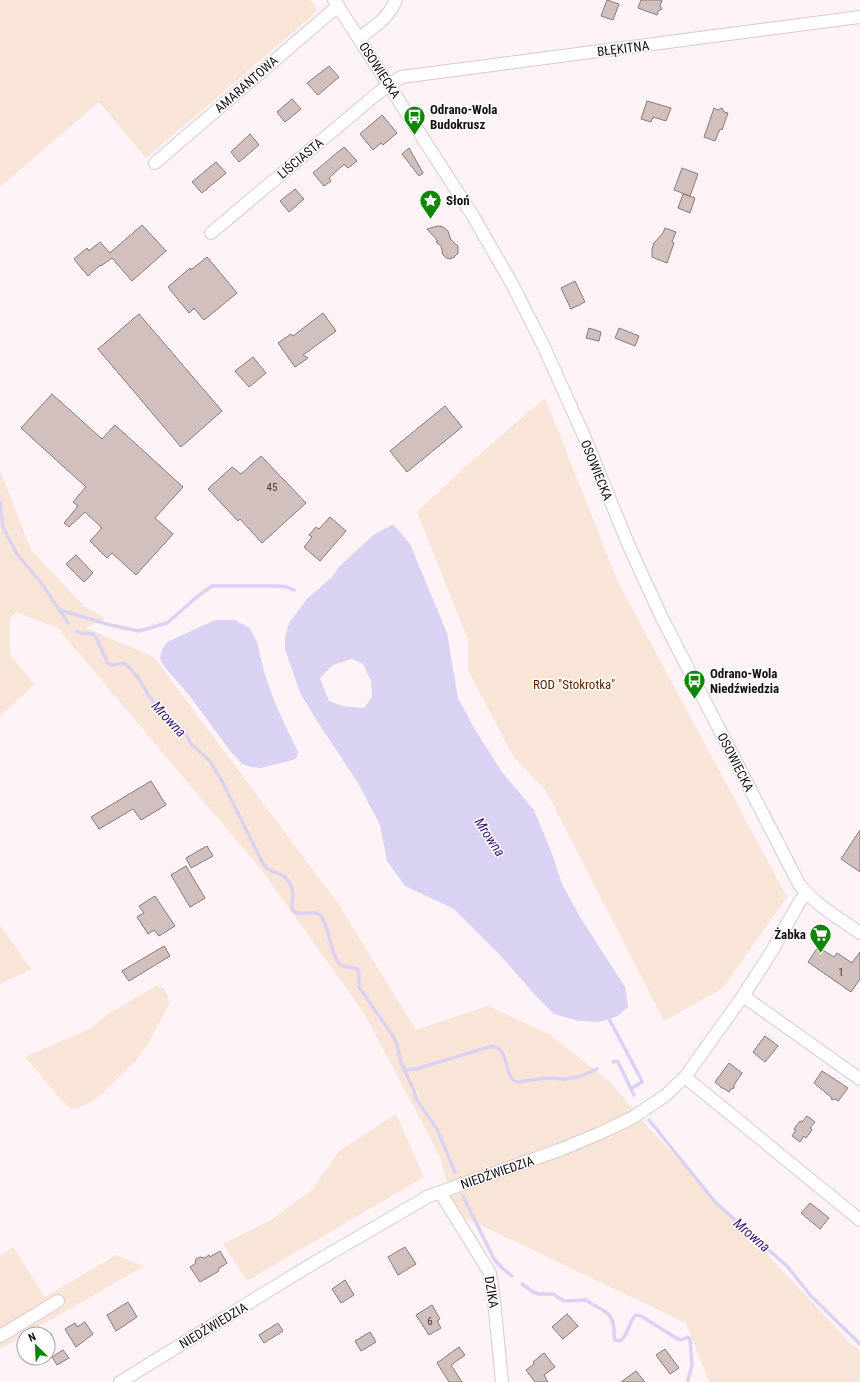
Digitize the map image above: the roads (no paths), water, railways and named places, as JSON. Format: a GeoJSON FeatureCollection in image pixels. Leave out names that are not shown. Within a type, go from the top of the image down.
{"type":"FeatureCollection","features":[{"type":"Feature","properties":{"kind":"street"},"geometry":{"type":"LineString","coordinates":[[359,38],[386,17],[392,10],[396,0]]}},
{"type":"Feature","properties":{"kind":"street","name":"OSOWIECKA"},"geometry":{"type":"LineString","coordinates":[[336,3],[473,216],[531,320],[576,417],[629,546],[661,616],[799,884],[807,894],[860,933]]}},
{"type":"Feature","properties":{"kind":"street","name":"AMARANTOWA"},"geometry":{"type":"LineString","coordinates":[[155,163],[336,3]]}},
{"type":"Feature","properties":{"kind":"street","name":"BŁĘKITNA"},"geometry":{"type":"LineString","coordinates":[[389,84],[402,76],[860,17]]}},
{"type":"Feature","properties":{"kind":"street","name":"LIŚCIASTA"},"geometry":{"type":"LineString","coordinates":[[211,233],[389,84]]}},
{"type":"Feature","properties":{"kind":"street","name":"NIEDŹWIEDZIA"},"geometry":{"type":"LineString","coordinates":[[120,1382],[312,1264],[429,1196],[562,1149],[598,1134],[642,1112],[666,1095],[686,1077],[714,1039],[772,951],[800,901],[807,894]]}},
{"type":"Feature","properties":{"kind":"street"},"geometry":{"type":"LineString","coordinates":[[743,996],[860,1079]]}},
{"type":"Feature","properties":{"kind":"street"},"geometry":{"type":"LineString","coordinates":[[686,1077],[860,1220]]}},
{"type":"Feature","properties":{"kind":"street","name":"DZIKA"},"geometry":{"type":"LineString","coordinates":[[440,1192],[490,1273],[502,1382]]}},
{"type":"Feature","properties":{"kind":"street"},"geometry":{"type":"LineString","coordinates":[[0,1336],[58,1301]]}},
{"type":"Feature","properties":{"kind":"water"},"geometry":{"type":"Polygon","coordinates":[[[393,524],[410,544],[447,633],[458,698],[474,728],[502,772],[534,810],[551,851],[562,884],[580,917],[625,987],[628,1007],[618,1016],[600,1022],[579,1021],[554,1014],[534,994],[500,955],[454,909],[405,886],[387,861],[380,825],[358,783],[300,693],[285,649],[285,638],[289,623],[307,599],[333,576],[338,568],[372,536],[393,524]],[[352,659],[333,665],[320,678],[329,701],[343,706],[364,708],[372,697],[371,681],[363,664],[352,659]]]}},
{"type":"Feature","properties":{"kind":"water"},"geometry":{"type":"Polygon","coordinates":[[[215,620],[235,620],[250,628],[257,642],[265,675],[277,708],[298,752],[297,757],[293,760],[261,768],[242,764],[231,752],[192,699],[163,665],[160,658],[162,650],[167,642],[215,620]]]}},
{"type":"Feature","properties":{"kind":"waterway","name":"Mrowna"},"geometry":{"type":"LineString","coordinates":[[0,502],[3,527],[17,554],[42,584],[68,623]]}},
{"type":"Feature","properties":{"kind":"waterway","name":"Mrowna"},"geometry":{"type":"LineString","coordinates":[[59,610],[110,625],[139,631],[167,623],[212,586],[278,586],[287,587],[294,590]]}},
{"type":"Feature","properties":{"kind":"waterway","name":"Mrowna"},"geometry":{"type":"LineString","coordinates":[[77,631],[81,633],[93,634],[97,639],[108,664],[114,665],[124,663],[128,666],[139,679],[159,712],[172,720],[184,731],[191,744],[210,761],[223,783],[262,862],[266,868],[284,876],[290,884],[293,893],[293,910],[298,913],[316,913],[321,916],[324,921],[334,955],[340,964],[357,969],[359,973],[359,987],[393,1036],[401,1062],[416,1099],[437,1129],[455,1172]]}},
{"type":"Feature","properties":{"kind":"waterway","name":"Mrowna"},"geometry":{"type":"LineString","coordinates":[[607,1015],[642,1082],[631,1089]]}},
{"type":"Feature","properties":{"kind":"waterway","name":"Mrowna"},"geometry":{"type":"LineString","coordinates":[[405,1070],[416,1069],[492,1046],[498,1048],[502,1052],[509,1074],[512,1079],[517,1082],[547,1078],[565,1079],[578,1077],[597,1069]]}},
{"type":"Feature","properties":{"kind":"waterway","name":"Mrowna"},"geometry":{"type":"LineString","coordinates":[[613,1062],[618,1062],[634,1095]]}},
{"type":"Feature","properties":{"kind":"waterway","name":"Mrowna"},"geometry":{"type":"LineString","coordinates":[[649,1120],[716,1203],[787,1266],[811,1296],[860,1344]]}},
{"type":"Feature","properties":{"kind":"waterway","name":"Mrowna"},"geometry":{"type":"LineString","coordinates":[[463,1196],[494,1259],[512,1276]]}},
{"type":"Feature","properties":{"kind":"waterway","name":"Mrowna"},"geometry":{"type":"LineString","coordinates":[[522,1284],[533,1292],[539,1294],[553,1294],[564,1301],[586,1300],[606,1312],[614,1325],[615,1340],[620,1341],[623,1338],[631,1321],[636,1315],[641,1316],[676,1338],[682,1340],[687,1337],[690,1339],[692,1366],[688,1382]]}},
{"type":"Feature","properties":{"kind":"place","name":"Odrano-Wola Budokrusz"},"geometry":{"type":"Point","coordinates":[415,136]}},
{"type":"Feature","properties":{"kind":"place","name":"Słoń"},"geometry":{"type":"Point","coordinates":[431,220]}},
{"type":"Feature","properties":{"kind":"place","name":"Odrano-Wola Niedźwiedzia"},"geometry":{"type":"Point","coordinates":[695,700]}},
{"type":"Feature","properties":{"kind":"place","name":"Żabka"},"geometry":{"type":"Point","coordinates":[821,954]}},
{"type":"Feature","properties":{"kind":"park label","name":"ROD \"Stokrotka\""},"geometry":{"type":"Point","coordinates":[574,684]}}]}
